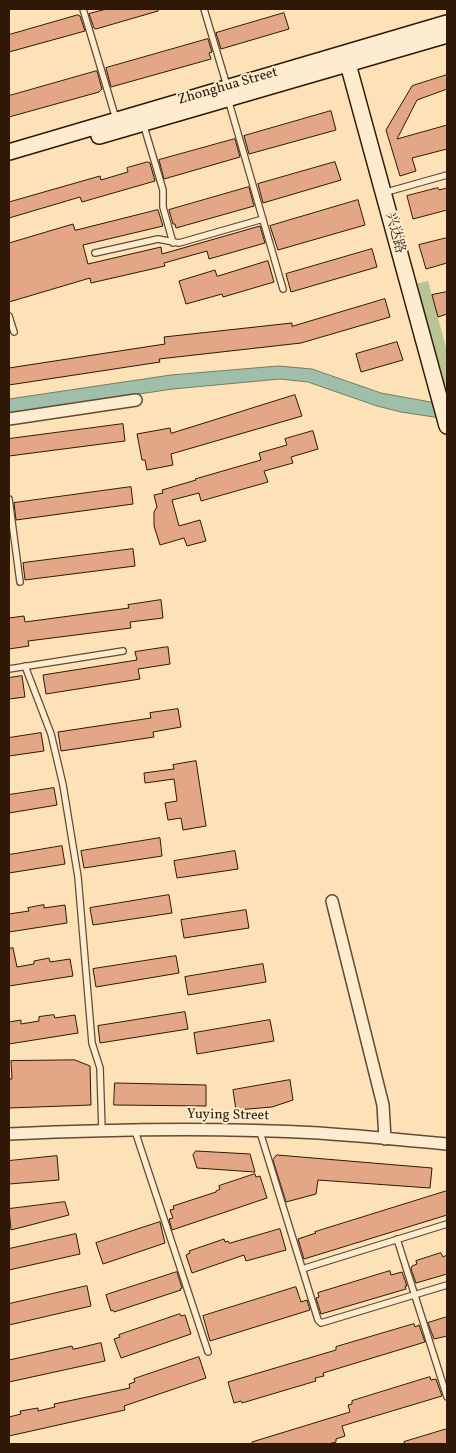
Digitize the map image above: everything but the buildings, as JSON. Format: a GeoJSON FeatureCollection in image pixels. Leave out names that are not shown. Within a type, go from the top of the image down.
{"type":"FeatureCollection","features":[{"type":"Feature","properties":{"kind":"street","name":"Zhonghua Street"},"geometry":{"type":"LineString","coordinates":[[9,163],[143,123],[228,93],[447,23]]}},
{"type":"Feature","properties":{"kind":"street","name":"Zhonghua Street"},"geometry":{"type":"LineString","coordinates":[[9,152],[116,120],[348,64],[447,35]]}},
{"type":"Feature","properties":{"kind":"street","name":"兴达路"},"geometry":{"type":"LineString","coordinates":[[348,64],[380,193],[447,423]]}},
{"type":"Feature","properties":{"kind":"street"},"geometry":{"type":"LineString","coordinates":[[9,419],[136,400]]}},
{"type":"Feature","properties":{"kind":"street"},"geometry":{"type":"LineString","coordinates":[[332,901],[383,1106],[385,1139]]}},
{"type":"Feature","properties":{"kind":"street","name":"Yuying Street"},"geometry":{"type":"LineString","coordinates":[[9,1134],[135,1130],[319,1133],[447,1144]]}},
{"type":"Feature","properties":{"kind":"lane"},"geometry":{"type":"LineString","coordinates":[[83,9],[116,120]]}},
{"type":"Feature","properties":{"kind":"lane"},"geometry":{"type":"LineString","coordinates":[[204,9],[283,289]]}},
{"type":"Feature","properties":{"kind":"lane"},"geometry":{"type":"LineString","coordinates":[[143,123],[163,190],[164,207],[174,243]]}},
{"type":"Feature","properties":{"kind":"lane"},"geometry":{"type":"LineString","coordinates":[[380,193],[447,175]]}},
{"type":"Feature","properties":{"kind":"lane"},"geometry":{"type":"LineString","coordinates":[[95,253],[158,239],[180,243],[263,219]]}},
{"type":"Feature","properties":{"kind":"lane"},"geometry":{"type":"LineString","coordinates":[[9,316],[14,332]]}},
{"type":"Feature","properties":{"kind":"lane"},"geometry":{"type":"LineString","coordinates":[[9,499],[20,582]]}},
{"type":"Feature","properties":{"kind":"lane"},"geometry":{"type":"LineString","coordinates":[[9,669],[123,651]]}},
{"type":"Feature","properties":{"kind":"lane"},"geometry":{"type":"LineString","coordinates":[[25,666],[51,734],[63,785],[78,877],[92,1043],[100,1068],[102,1131]]}},
{"type":"Feature","properties":{"kind":"lane"},"geometry":{"type":"LineString","coordinates":[[135,1130],[208,1352]]}},
{"type":"Feature","properties":{"kind":"lane"},"geometry":{"type":"LineString","coordinates":[[260,1132],[318,1320],[321,1323],[447,1285]]}},
{"type":"Feature","properties":{"kind":"lane"},"geometry":{"type":"LineString","coordinates":[[302,1269],[447,1224]]}},
{"type":"Feature","properties":{"kind":"lane"},"geometry":{"type":"LineString","coordinates":[[397,1239],[447,1397]]}},
{"type":"Feature","properties":{"kind":"shaded area"},"geometry":{"type":"Polygon","coordinates":[[[428,281],[447,351],[447,386],[441,385],[414,284],[428,281]]]}},
{"type":"Feature","properties":{"kind":"shaded area"},"geometry":{"type":"Polygon","coordinates":[[[279,366],[312,369],[381,393],[447,405],[447,419],[401,412],[377,406],[308,382],[280,379],[173,389],[9,413],[9,399],[171,375],[279,366]]]}}]}
